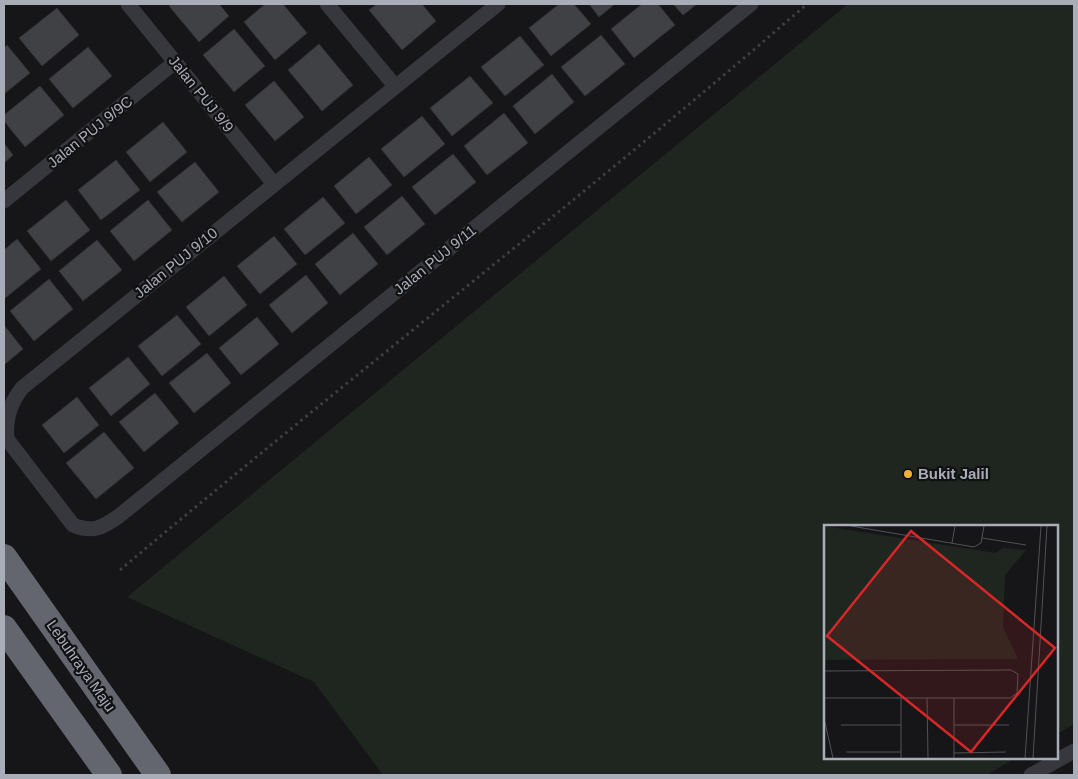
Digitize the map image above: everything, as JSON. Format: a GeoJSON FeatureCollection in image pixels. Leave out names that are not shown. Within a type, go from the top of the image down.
{"type":"FeatureCollection","features":[{"type":"Feature","properties":{"kind":"highway","name":"Lebuhraya Maju"},"geometry":{"type":"LineString","coordinates":[[4,557],[158,775]]}},
{"type":"Feature","properties":{"kind":"highway"},"geometry":{"type":"LineString","coordinates":[[4,628],[109,775]]}},
{"type":"Feature","properties":{"kind":"street","name":"Jalan PUJ 9/9"},"geometry":{"type":"LineString","coordinates":[[128,4],[274,184]]}},
{"type":"Feature","properties":{"kind":"street"},"geometry":{"type":"LineString","coordinates":[[327,4],[395,86]]}},
{"type":"Feature","properties":{"kind":"street","name":"Jalan PUJ 9/10"},"geometry":{"type":"LineString","coordinates":[[119,516],[108,524],[96,529],[85,530],[73,525],[7,439],[6,426],[13,399],[22,388],[498,4]]}},
{"type":"Feature","properties":{"kind":"street","name":"Jalan PUJ 9/11"},"geometry":{"type":"LineString","coordinates":[[119,516],[751,4]]}},
{"type":"Feature","properties":{"kind":"street","name":"Jalan PUJ 9/9C"},"geometry":{"type":"LineString","coordinates":[[4,201],[175,62]]}},
{"type":"Feature","properties":{"kind":"street"},"geometry":{"type":"LineString","coordinates":[[1031,775],[1074,751]]}},
{"type":"Feature","properties":{"kind":"path"},"geometry":{"type":"LineString","coordinates":[[120,570],[234,474],[545,224],[739,63],[806,4]]}},
{"type":"Feature","properties":{"kind":"shaded area"},"geometry":{"type":"Polygon","coordinates":[[[848,4],[1074,4],[1074,724],[1058,733],[1058,525],[824,525],[824,759],[1014,759],[986,775],[383,775],[314,682],[127,597],[848,4]]]}},
{"type":"Feature","properties":{"kind":"building"},"geometry":{"type":"Polygon","coordinates":[[[171,4],[219,4],[229,16],[199,42],[169,6],[171,4]]]}},
{"type":"Feature","properties":{"kind":"building"},"geometry":{"type":"Polygon","coordinates":[[[265,4],[283,4],[307,33],[275,60],[244,22],[265,4]]]}},
{"type":"Feature","properties":{"kind":"building"},"geometry":{"type":"Polygon","coordinates":[[[377,4],[422,4],[436,21],[402,50],[369,10],[377,4]]]}},
{"type":"Feature","properties":{"kind":"building"},"geometry":{"type":"Polygon","coordinates":[[[559,4],[574,4],[591,24],[551,56],[529,28],[559,4]]]}},
{"type":"Feature","properties":{"kind":"building"},"geometry":{"type":"Polygon","coordinates":[[[589,4],[615,4],[599,17],[589,4]]]}},
{"type":"Feature","properties":{"kind":"building"},"geometry":{"type":"Polygon","coordinates":[[[642,4],[658,4],[675,25],[634,58],[611,29],[642,4]]]}},
{"type":"Feature","properties":{"kind":"building"},"geometry":{"type":"Polygon","coordinates":[[[673,4],[697,4],[683,15],[673,4]]]}},
{"type":"Feature","properties":{"kind":"building"},"geometry":{"type":"Polygon","coordinates":[[[57,8],[79,35],[42,66],[19,38],[57,8]]]}},
{"type":"Feature","properties":{"kind":"building"},"geometry":{"type":"Polygon","coordinates":[[[234,29],[265,66],[234,92],[203,55],[234,29]]]}},
{"type":"Feature","properties":{"kind":"building"},"geometry":{"type":"Polygon","coordinates":[[[601,35],[625,64],[585,96],[561,67],[601,35]]]}},
{"type":"Feature","properties":{"kind":"building"},"geometry":{"type":"Polygon","coordinates":[[[520,36],[544,65],[505,96],[481,67],[520,36]]]}},
{"type":"Feature","properties":{"kind":"building"},"geometry":{"type":"Polygon","coordinates":[[[319,44],[353,85],[322,111],[288,70],[319,44]]]}},
{"type":"Feature","properties":{"kind":"building"},"geometry":{"type":"Polygon","coordinates":[[[7,45],[30,73],[4,94],[4,48],[7,45]]]}},
{"type":"Feature","properties":{"kind":"building"},"geometry":{"type":"Polygon","coordinates":[[[88,47],[112,76],[73,108],[49,79],[88,47]]]}},
{"type":"Feature","properties":{"kind":"building"},"geometry":{"type":"Polygon","coordinates":[[[552,74],[574,102],[535,134],[513,106],[552,74]]]}},
{"type":"Feature","properties":{"kind":"building"},"geometry":{"type":"Polygon","coordinates":[[[470,76],[493,103],[452,136],[430,108],[470,76]]]}},
{"type":"Feature","properties":{"kind":"building"},"geometry":{"type":"Polygon","coordinates":[[[274,81],[304,117],[275,141],[245,105],[274,81]]]}},
{"type":"Feature","properties":{"kind":"building"},"geometry":{"type":"Polygon","coordinates":[[[40,86],[64,115],[25,147],[4,121],[4,115],[40,86]]]}},
{"type":"Feature","properties":{"kind":"building"},"geometry":{"type":"Polygon","coordinates":[[[504,113],[528,143],[487,175],[464,146],[504,113]]]}},
{"type":"Feature","properties":{"kind":"building"},"geometry":{"type":"Polygon","coordinates":[[[422,116],[445,144],[404,177],[381,149],[422,116]]]}},
{"type":"Feature","properties":{"kind":"building"},"geometry":{"type":"Polygon","coordinates":[[[163,122],[187,152],[150,182],[126,152],[163,122]]]}},
{"type":"Feature","properties":{"kind":"building"},"geometry":{"type":"Polygon","coordinates":[[[4,143],[13,155],[4,163],[4,143]]]}},
{"type":"Feature","properties":{"kind":"building"},"geometry":{"type":"Polygon","coordinates":[[[453,154],[476,182],[435,215],[412,187],[453,154]]]}},
{"type":"Feature","properties":{"kind":"building"},"geometry":{"type":"Polygon","coordinates":[[[369,157],[392,185],[356,214],[334,186],[369,157]]]}},
{"type":"Feature","properties":{"kind":"building"},"geometry":{"type":"Polygon","coordinates":[[[116,160],[140,190],[101,220],[78,190],[116,160]]]}},
{"type":"Feature","properties":{"kind":"building"},"geometry":{"type":"Polygon","coordinates":[[[195,162],[219,192],[182,222],[157,192],[195,162]]]}},
{"type":"Feature","properties":{"kind":"building"},"geometry":{"type":"Polygon","coordinates":[[[402,196],[425,224],[387,255],[364,227],[402,196]]]}},
{"type":"Feature","properties":{"kind":"building"},"geometry":{"type":"Polygon","coordinates":[[[323,197],[345,223],[305,255],[284,229],[323,197]]]}},
{"type":"Feature","properties":{"kind":"building"},"geometry":{"type":"Polygon","coordinates":[[[66,200],[90,230],[51,261],[27,231],[66,200]]]}},
{"type":"Feature","properties":{"kind":"building"},"geometry":{"type":"Polygon","coordinates":[[[148,200],[172,230],[134,261],[110,231],[148,200]]]}},
{"type":"Feature","properties":{"kind":"building"},"geometry":{"type":"Polygon","coordinates":[[[353,233],[378,264],[340,295],[315,264],[353,233]]]}},
{"type":"Feature","properties":{"kind":"building"},"geometry":{"type":"Polygon","coordinates":[[[274,236],[297,264],[260,294],[237,266],[274,236]]]}},
{"type":"Feature","properties":{"kind":"building"},"geometry":{"type":"Polygon","coordinates":[[[17,239],[41,269],[4,299],[4,250],[17,239]]]}},
{"type":"Feature","properties":{"kind":"building"},"geometry":{"type":"Polygon","coordinates":[[[97,240],[122,270],[83,301],[59,271],[97,240]]]}},
{"type":"Feature","properties":{"kind":"building"},"geometry":{"type":"Polygon","coordinates":[[[306,275],[328,303],[292,333],[269,305],[306,275]]]}},
{"type":"Feature","properties":{"kind":"building"},"geometry":{"type":"Polygon","coordinates":[[[224,276],[247,305],[209,336],[186,307],[224,276]]]}},
{"type":"Feature","properties":{"kind":"building"},"geometry":{"type":"Polygon","coordinates":[[[49,279],[73,309],[34,341],[10,311],[49,279]]]}},
{"type":"Feature","properties":{"kind":"building"},"geometry":{"type":"Polygon","coordinates":[[[177,315],[201,344],[162,376],[138,346],[177,315]]]}},
{"type":"Feature","properties":{"kind":"building"},"geometry":{"type":"Polygon","coordinates":[[[257,317],[279,344],[241,375],[219,348],[257,317]]]}},
{"type":"Feature","properties":{"kind":"building"},"geometry":{"type":"Polygon","coordinates":[[[4,325],[23,349],[4,365],[4,325]]]}},
{"type":"Feature","properties":{"kind":"building"},"geometry":{"type":"Polygon","coordinates":[[[207,353],[231,383],[194,413],[169,383],[207,353]]]}},
{"type":"Feature","properties":{"kind":"building"},"geometry":{"type":"Polygon","coordinates":[[[128,357],[150,384],[111,416],[89,388],[128,357]]]}},
{"type":"Feature","properties":{"kind":"building"},"geometry":{"type":"Polygon","coordinates":[[[155,393],[179,423],[144,452],[119,422],[155,393]]]}},
{"type":"Feature","properties":{"kind":"building"},"geometry":{"type":"Polygon","coordinates":[[[77,397],[99,425],[64,453],[42,425],[77,397]]]}},
{"type":"Feature","properties":{"kind":"building"},"geometry":{"type":"Polygon","coordinates":[[[104,432],[134,468],[96,499],[66,463],[104,432]]]}},
{"type":"Feature","properties":{"kind":"place","name":"Bukit Jalil"},"geometry":{"type":"Point","coordinates":[908,474]}}]}
